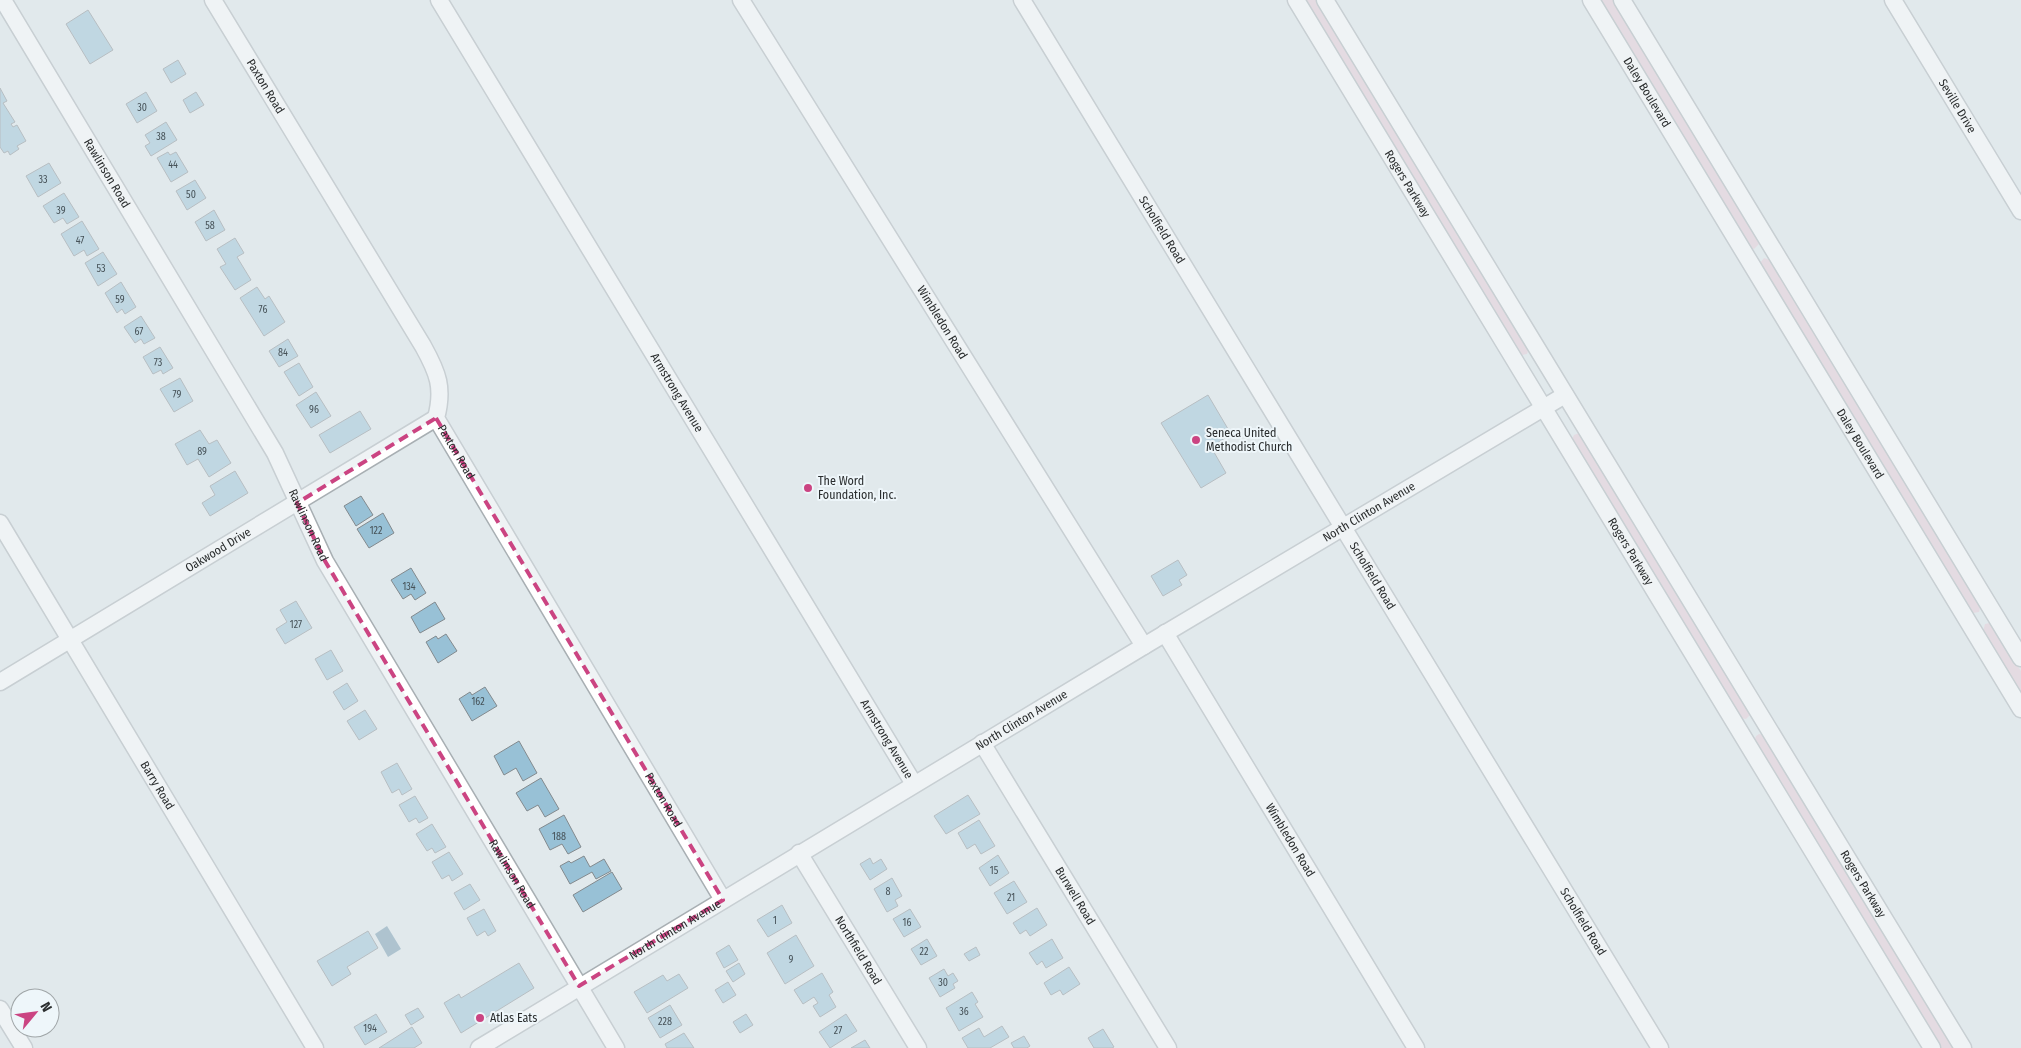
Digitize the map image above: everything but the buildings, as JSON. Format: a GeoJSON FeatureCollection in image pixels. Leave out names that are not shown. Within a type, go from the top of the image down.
{"type":"FeatureCollection","features":[{"type":"Feature","properties":{"kind":"street","name":"Rawlinson Road"},"geometry":{"type":"LineString","coordinates":[[3,0],[275,454],[325,561],[616,1048]]}},
{"type":"Feature","properties":{"kind":"street","name":"Paxton Road"},"geometry":{"type":"LineString","coordinates":[[213,0],[432,363],[441,390],[436,418],[723,900]]}},
{"type":"Feature","properties":{"kind":"street","name":"Armstrong Avenue"},"geometry":{"type":"LineString","coordinates":[[439,0],[914,784]]}},
{"type":"Feature","properties":{"kind":"street","name":"Wimbledon Road"},"geometry":{"type":"LineString","coordinates":[[741,0],[1144,646]]}},
{"type":"Feature","properties":{"kind":"street","name":"Scholfield Road"},"geometry":{"type":"LineString","coordinates":[[1022,0],[1660,1048]]}},
{"type":"Feature","properties":{"kind":"street","name":"Rogers Parkway"},"geometry":{"type":"LineString","coordinates":[[1296,0],[1932,1048]]}},
{"type":"Feature","properties":{"kind":"street","name":"Rogers Parkway"},"geometry":{"type":"LineString","coordinates":[[1325,0],[1963,1048]]}},
{"type":"Feature","properties":{"kind":"street","name":"Daley Boulevard"},"geometry":{"type":"LineString","coordinates":[[1591,0],[2021,708]]}},
{"type":"Feature","properties":{"kind":"street","name":"Daley Boulevard"},"geometry":{"type":"LineString","coordinates":[[1622,0],[2021,658]]}},
{"type":"Feature","properties":{"kind":"street","name":"Seville Drive"},"geometry":{"type":"LineString","coordinates":[[1893,0],[2021,211]]}},
{"type":"Feature","properties":{"kind":"street"},"geometry":{"type":"LineString","coordinates":[[1749,260],[1771,247]]}},
{"type":"Feature","properties":{"kind":"street"},"geometry":{"type":"LineString","coordinates":[[1519,368],[1541,355]]}},
{"type":"Feature","properties":{"kind":"street","name":"North Clinton Avenue"},"geometry":{"type":"LineString","coordinates":[[478,1048],[1165,633],[1565,395]]}},
{"type":"Feature","properties":{"kind":"street","name":"Oakwood Drive"},"geometry":{"type":"LineString","coordinates":[[0,682],[436,418]]}},
{"type":"Feature","properties":{"kind":"street","name":"Barry Road"},"geometry":{"type":"LineString","coordinates":[[0,523],[315,1048]]}},
{"type":"Feature","properties":{"kind":"street"},"geometry":{"type":"LineString","coordinates":[[1971,626],[1993,612]]}},
{"type":"Feature","properties":{"kind":"street","name":"Wimbledon Road"},"geometry":{"type":"LineString","coordinates":[[1165,633],[1416,1048]]}},
{"type":"Feature","properties":{"kind":"street"},"geometry":{"type":"LineString","coordinates":[[1741,734],[1763,720]]}},
{"type":"Feature","properties":{"kind":"street","name":"Burwell Road"},"geometry":{"type":"LineString","coordinates":[[982,743],[1168,1048]]}},
{"type":"Feature","properties":{"kind":"street","name":"Northfield Road"},"geometry":{"type":"LineString","coordinates":[[800,853],[918,1048]]}},
{"type":"Feature","properties":{"kind":"street"},"geometry":{"type":"LineString","coordinates":[[0,1009],[24,1048]]}},
{"type":"Feature","properties":{"kind":"highlighted area"},"geometry":{"type":"Polygon","coordinates":[[[436,418],[723,900],[579,986],[325,561],[297,503],[436,418]]]}},
{"type":"Feature","properties":{"kind":"shaded area"},"geometry":{"type":"Polygon","coordinates":[[[1303,0],[1317,0],[1529,348],[1527,354],[1518,354],[1303,0]]]}},
{"type":"Feature","properties":{"kind":"shaded area"},"geometry":{"type":"Polygon","coordinates":[[[1598,0],[1613,0],[1758,240],[1759,244],[1754,249],[1751,248],[1598,0]]]}},
{"type":"Feature","properties":{"kind":"shaded area"},"geometry":{"type":"Polygon","coordinates":[[[1764,258],[1770,260],[1981,604],[1979,612],[1973,613],[1969,610],[1760,263],[1764,258]]]}},
{"type":"Feature","properties":{"kind":"shaded area"},"geometry":{"type":"Polygon","coordinates":[[[1579,433],[1750,712],[1746,719],[1740,718],[1571,441],[1574,435],[1579,433]]]}},
{"type":"Feature","properties":{"kind":"shaded area"},"geometry":{"type":"Polygon","coordinates":[[[1990,623],[2021,671],[2021,694],[1983,631],[1985,624],[1990,623]]]}},
{"type":"Feature","properties":{"kind":"shaded area"},"geometry":{"type":"Polygon","coordinates":[[[1759,734],[1764,735],[1955,1048],[1940,1048],[1754,742],[1759,734]]]}},
{"type":"Feature","properties":{"kind":"water"},"geometry":{"type":"Polygon","coordinates":[[[387,926],[401,949],[388,957],[375,934],[387,926]]]}},
{"type":"Feature","properties":{"kind":"place","name":"Seneca United Methodist Church"},"geometry":{"type":"Point","coordinates":[1196,440]}},
{"type":"Feature","properties":{"kind":"place","name":"The Word Foundation, Inc."},"geometry":{"type":"Point","coordinates":[808,488]}},
{"type":"Feature","properties":{"kind":"place","name":"Atlas Eats"},"geometry":{"type":"Point","coordinates":[480,1018]}}]}
